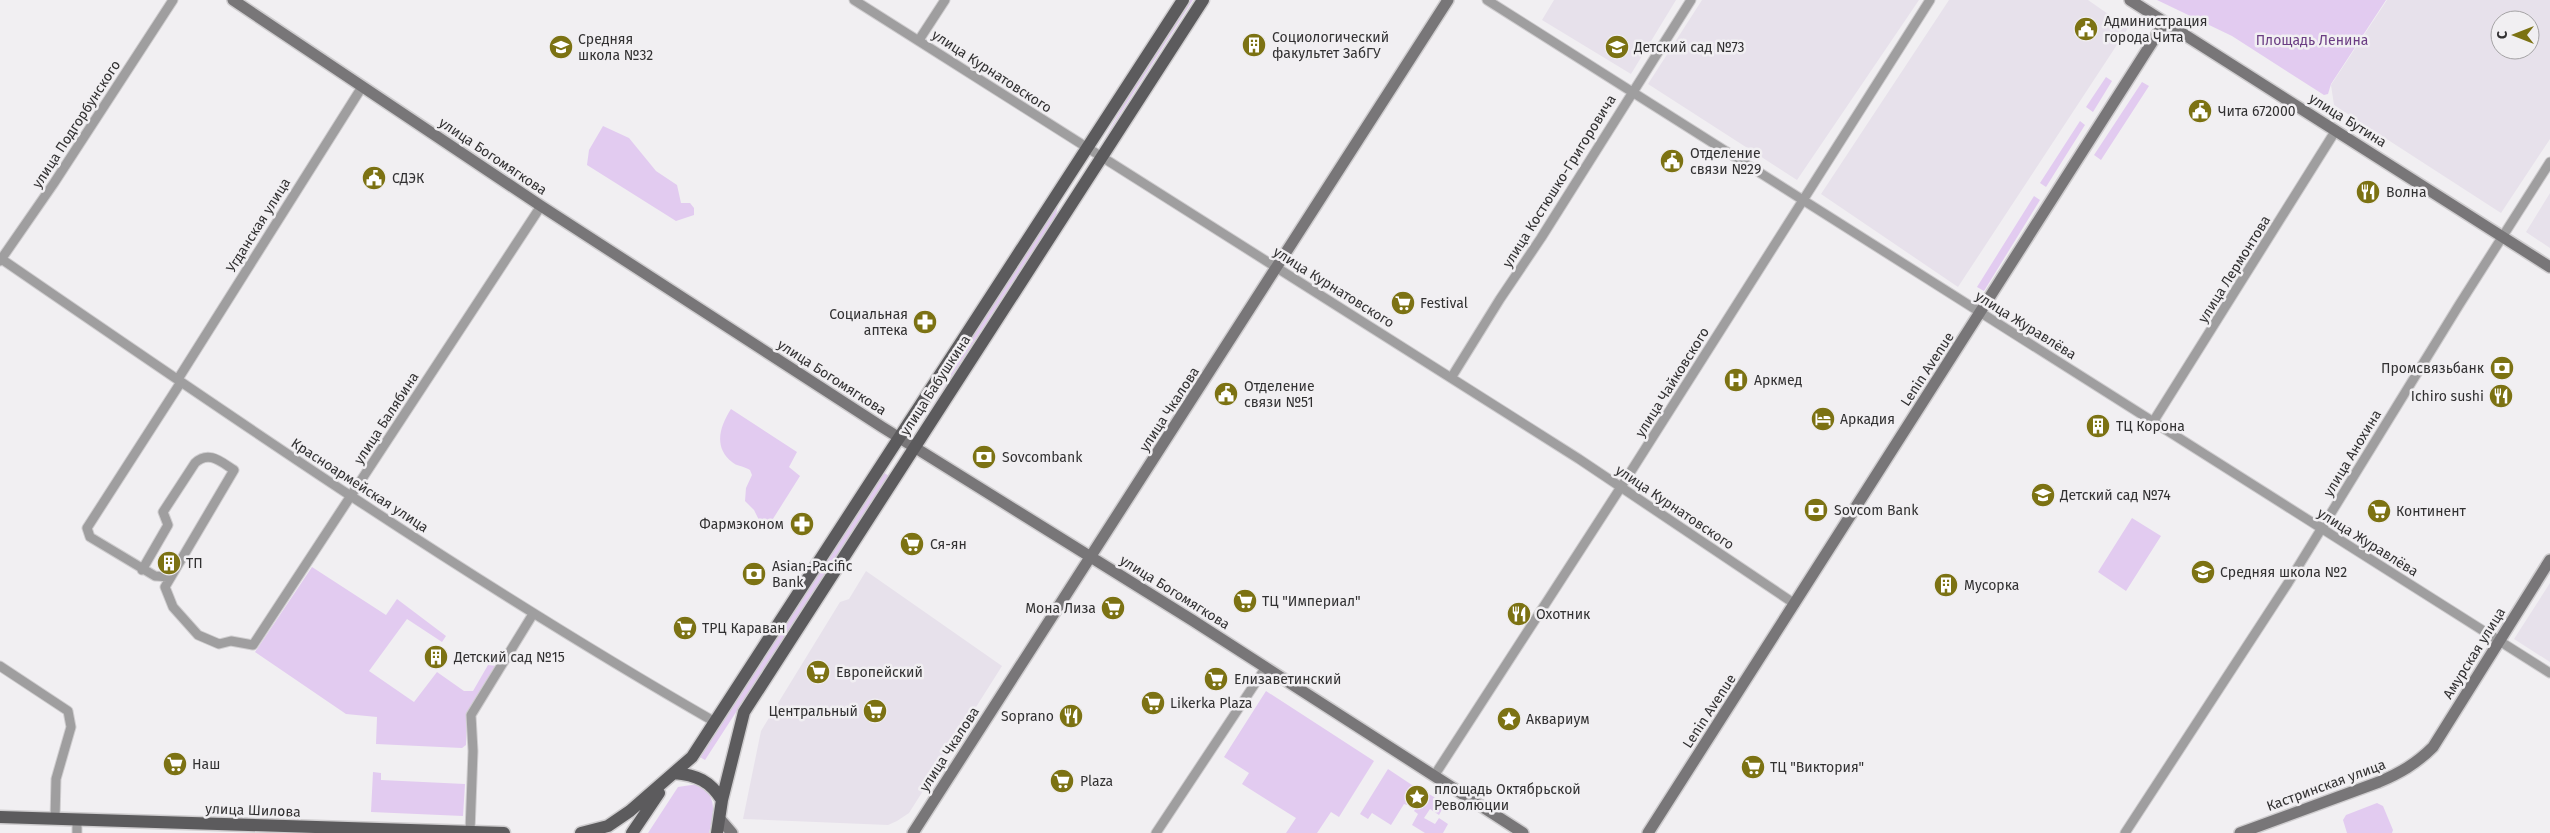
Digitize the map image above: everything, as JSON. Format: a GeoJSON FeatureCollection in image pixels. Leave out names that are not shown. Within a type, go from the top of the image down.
{"type":"FeatureCollection","features":[{"type":"Feature","properties":{"kind":"main road","name":"улица Богомягкова"},"geometry":{"type":"LineString","coordinates":[[232,0],[540,206],[899,438],[1091,557],[1523,833]]}},
{"type":"Feature","properties":{"kind":"main road","name":"улица Бабушкина"},"geometry":{"type":"LineString","coordinates":[[674,773],[692,756],[715,722],[1183,0]]}},
{"type":"Feature","properties":{"kind":"main road","name":"улица Бабушкина"},"geometry":{"type":"LineString","coordinates":[[718,833],[722,800],[744,712],[913,447],[1203,0]]}},
{"type":"Feature","properties":{"kind":"main road","name":"улица Чкалова"},"geometry":{"type":"LineString","coordinates":[[913,833],[1278,268],[1448,0]]}},
{"type":"Feature","properties":{"kind":"main road","name":"улица Бутина"},"geometry":{"type":"LineString","coordinates":[[2130,0],[2550,267]]}},
{"type":"Feature","properties":{"kind":"main road","name":"Lenin Avenue"},"geometry":{"type":"LineString","coordinates":[[1648,833],[2165,22]]}},
{"type":"Feature","properties":{"kind":"main road","name":"Амурская улица"},"geometry":{"type":"LineString","coordinates":[[2421,760],[2433,747],[2550,560]]}},
{"type":"Feature","properties":{"kind":"main road","name":"Кастринская улица"},"geometry":{"type":"LineString","coordinates":[[2240,833],[2379,782],[2402,772],[2421,760]]}},
{"type":"Feature","properties":{"kind":"main road"},"geometry":{"type":"LineString","coordinates":[[581,833],[608,826],[630,811],[674,773],[688,774],[704,779],[715,789],[722,800]]}},
{"type":"Feature","properties":{"kind":"main road"},"geometry":{"type":"LineString","coordinates":[[632,833],[674,773]]}},
{"type":"Feature","properties":{"kind":"main road","name":"улица Шилова"},"geometry":{"type":"LineString","coordinates":[[0,817],[374,831],[504,833]]}},
{"type":"Feature","properties":{"kind":"main road"},"geometry":{"type":"LineString","coordinates":[[720,819],[732,833]]}},
{"type":"Feature","properties":{"kind":"street","name":"улица Подгорбунского"},"geometry":{"type":"LineString","coordinates":[[0,259],[54,183],[173,0]]}},
{"type":"Feature","properties":{"kind":"street","name":"улица Курнатовского"},"geometry":{"type":"LineString","coordinates":[[854,0],[1622,487],[1795,604]]}},
{"type":"Feature","properties":{"kind":"street"},"geometry":{"type":"LineString","coordinates":[[918,40],[945,0]]}},
{"type":"Feature","properties":{"kind":"street","name":"улица Журавлёва"},"geometry":{"type":"LineString","coordinates":[[1487,0],[2550,673]]}},
{"type":"Feature","properties":{"kind":"street","name":"улица Костюшко-Григоровича"},"geometry":{"type":"LineString","coordinates":[[1451,378],[1691,0]]}},
{"type":"Feature","properties":{"kind":"street","name":"улица Чайковского"},"geometry":{"type":"LineString","coordinates":[[1434,776],[1622,487],[1930,0]]}},
{"type":"Feature","properties":{"kind":"street","name":"Угданская улица"},"geometry":{"type":"LineString","coordinates":[[142,570],[90,537],[87,528],[362,87]]}},
{"type":"Feature","properties":{"kind":"street","name":"улица Лермонтова"},"geometry":{"type":"LineString","coordinates":[[2153,422],[2336,130]]}},
{"type":"Feature","properties":{"kind":"street","name":"улица Анохина"},"geometry":{"type":"LineString","coordinates":[[2125,833],[2322,529],[2550,162]]}},
{"type":"Feature","properties":{"kind":"street","name":"улица Балябина"},"geometry":{"type":"LineString","coordinates":[[171,577],[166,587],[167,593],[180,617],[198,635],[219,644],[231,641],[253,645],[540,206]]}},
{"type":"Feature","properties":{"kind":"street","name":"Красноармейская улица"},"geometry":{"type":"LineString","coordinates":[[0,259],[352,496],[533,614],[715,722]]}},
{"type":"Feature","properties":{"kind":"street"},"geometry":{"type":"LineString","coordinates":[[212,456],[234,470],[171,577],[155,576],[142,570],[168,525],[163,512],[195,462],[202,457],[212,456]]}},
{"type":"Feature","properties":{"kind":"street"},"geometry":{"type":"LineString","coordinates":[[470,832],[473,751],[471,715],[533,614]]}},
{"type":"Feature","properties":{"kind":"street"},"geometry":{"type":"LineString","coordinates":[[0,666],[68,711],[71,718],[71,727],[56,779],[55,819]]}},
{"type":"Feature","properties":{"kind":"street"},"geometry":{"type":"LineString","coordinates":[[1156,833],[1266,668]]}},
{"type":"Feature","properties":{"kind":"street"},"geometry":{"type":"LineString","coordinates":[[76,833],[77,820]]}},
{"type":"Feature","properties":{"kind":"shaded area","name":"Детский сад №73"},"geometry":{"type":"Polygon","coordinates":[[[1554,0],[1676,0],[1631,74],[1542,20],[1554,0]]]}},
{"type":"Feature","properties":{"kind":"shaded area"},"geometry":{"type":"Polygon","coordinates":[[[1702,0],[1919,0],[1797,180],[1648,84],[1702,0]]]}},
{"type":"Feature","properties":{"kind":"shaded area"},"geometry":{"type":"Polygon","coordinates":[[[1949,0],[2088,0],[2128,28],[1958,287],[1821,194],[1949,0]]]}},
{"type":"Feature","properties":{"kind":"shaded area"},"geometry":{"type":"Polygon","coordinates":[[[2387,0],[2550,0],[2550,139],[2501,213],[2334,105],[2331,85],[2387,0]]]}},
{"type":"Feature","properties":{"kind":"shaded area"},"geometry":{"type":"Polygon","coordinates":[[[2550,193],[2550,248],[2526,232],[2550,193]]]}},
{"type":"Feature","properties":{"kind":"shaded area"},"geometry":{"type":"Polygon","coordinates":[[[866,571],[1002,666],[909,813],[897,821],[888,825],[743,819],[761,731],[840,602],[849,599],[866,571]]]}},
{"type":"Feature","properties":{"kind":"shaded area"},"geometry":{"type":"Polygon","coordinates":[[[2550,583],[2550,662],[2514,639],[2550,583]]]}},
{"type":"Feature","properties":{"kind":"green space"},"geometry":{"type":"Polygon","coordinates":[[[1187,0],[1193,0],[1104,139],[1123,106],[1124,99],[1187,0]]]}},
{"type":"Feature","properties":{"kind":"green space","name":"Площадь Ленина"},"geometry":{"type":"Polygon","coordinates":[[[2157,0],[2386,0],[2331,84],[2328,94],[2324,95],[2232,36],[2157,0]]]}},
{"type":"Feature","properties":{"kind":"green space"},"geometry":{"type":"Polygon","coordinates":[[[2106,77],[2112,81],[2093,112],[2086,107],[2106,77]]]}},
{"type":"Feature","properties":{"kind":"green space"},"geometry":{"type":"Polygon","coordinates":[[[2142,82],[2149,86],[2101,160],[2094,155],[2142,82]]]}},
{"type":"Feature","properties":{"kind":"green space"},"geometry":{"type":"Polygon","coordinates":[[[2080,121],[2085,125],[2046,187],[2040,183],[2080,121]]]}},
{"type":"Feature","properties":{"kind":"green space"},"geometry":{"type":"Polygon","coordinates":[[[603,126],[629,138],[656,171],[677,185],[681,203],[690,203],[694,208],[694,215],[676,221],[587,165],[589,150],[603,126]]]}},
{"type":"Feature","properties":{"kind":"green space"},"geometry":{"type":"Polygon","coordinates":[[[1076,173],[1058,205],[1056,215],[923,420],[951,376],[951,370],[1076,173]]]}},
{"type":"Feature","properties":{"kind":"green space"},"geometry":{"type":"Polygon","coordinates":[[[2034,196],[2040,200],[1984,291],[1977,287],[2034,196]]]}},
{"type":"Feature","properties":{"kind":"green space"},"geometry":{"type":"Polygon","coordinates":[[[731,409],[797,452],[789,467],[800,476],[771,522],[760,522],[754,510],[745,501],[746,488],[752,475],[750,470],[734,463],[722,450],[720,443],[721,429],[731,409]]]}},
{"type":"Feature","properties":{"kind":"green space"},"geometry":{"type":"Polygon","coordinates":[[[883,472],[889,476],[705,760],[698,756],[883,472]]]}},
{"type":"Feature","properties":{"kind":"green space"},"geometry":{"type":"Polygon","coordinates":[[[2132,518],[2161,536],[2126,591],[2098,572],[2132,518]]]}},
{"type":"Feature","properties":{"kind":"green space"},"geometry":{"type":"Polygon","coordinates":[[[312,567],[386,615],[397,599],[446,636],[442,642],[407,619],[369,671],[414,702],[437,672],[464,691],[473,691],[488,665],[497,666],[467,716],[466,745],[462,748],[376,744],[377,717],[346,714],[255,652],[312,567]]]}},
{"type":"Feature","properties":{"kind":"green space"},"geometry":{"type":"Polygon","coordinates":[[[1266,691],[1374,761],[1339,817],[1331,812],[1317,833],[1286,833],[1296,818],[1242,784],[1249,773],[1224,757],[1266,691]]]}},
{"type":"Feature","properties":{"kind":"green space"},"geometry":{"type":"Polygon","coordinates":[[[1388,769],[1418,789],[1407,805],[1404,804],[1391,825],[1372,813],[1368,819],[1360,814],[1388,769]]]}},
{"type":"Feature","properties":{"kind":"green space"},"geometry":{"type":"Polygon","coordinates":[[[373,772],[381,773],[381,780],[465,784],[463,816],[371,812],[373,772]]]}},
{"type":"Feature","properties":{"kind":"green space"},"geometry":{"type":"Polygon","coordinates":[[[698,784],[709,794],[712,800],[713,812],[709,833],[648,833],[678,787],[698,784]]]}},
{"type":"Feature","properties":{"kind":"green space"},"geometry":{"type":"Polygon","coordinates":[[[1426,792],[1445,804],[1439,815],[1430,809],[1424,818],[1435,824],[1439,818],[1448,824],[1443,833],[1425,833],[1412,825],[1418,814],[1414,811],[1426,792]]]}},
{"type":"Feature","properties":{"kind":"green space"},"geometry":{"type":"Polygon","coordinates":[[[2377,803],[2383,806],[2393,830],[2392,833],[2347,833],[2343,820],[2346,815],[2377,803]]]}},
{"type":"Feature","properties":{"kind":"place","name":"Администрация города Чита"},"geometry":{"type":"Point","coordinates":[2086,29]}},
{"type":"Feature","properties":{"kind":"place","name":"Социологический факультет ЗабГУ"},"geometry":{"type":"Point","coordinates":[1254,45]}},
{"type":"Feature","properties":{"kind":"place","name":"Средняя школа №32"},"geometry":{"type":"Point","coordinates":[561,47]}},
{"type":"Feature","properties":{"kind":"place","name":"Детский сад №73"},"geometry":{"type":"Point","coordinates":[1617,47]}},
{"type":"Feature","properties":{"kind":"place","name":"Чита 672000"},"geometry":{"type":"Point","coordinates":[2200,111]}},
{"type":"Feature","properties":{"kind":"place","name":"Отделение связи №29"},"geometry":{"type":"Point","coordinates":[1672,161]}},
{"type":"Feature","properties":{"kind":"place","name":"СДЭК"},"geometry":{"type":"Point","coordinates":[374,178]}},
{"type":"Feature","properties":{"kind":"place","name":"Волна"},"geometry":{"type":"Point","coordinates":[2368,192]}},
{"type":"Feature","properties":{"kind":"place","name":"Festival"},"geometry":{"type":"Point","coordinates":[1403,303]}},
{"type":"Feature","properties":{"kind":"place","name":"Социальная аптека"},"geometry":{"type":"Point","coordinates":[925,322]}},
{"type":"Feature","properties":{"kind":"place","name":"Промсвязьбанк"},"geometry":{"type":"Point","coordinates":[2502,368]}},
{"type":"Feature","properties":{"kind":"place","name":"Аркмед"},"geometry":{"type":"Point","coordinates":[1736,380]}},
{"type":"Feature","properties":{"kind":"place","name":"Отделение связи №51"},"geometry":{"type":"Point","coordinates":[1226,394]}},
{"type":"Feature","properties":{"kind":"place","name":"Ichiro sushi"},"geometry":{"type":"Point","coordinates":[2501,396]}},
{"type":"Feature","properties":{"kind":"place","name":"Аркадия"},"geometry":{"type":"Point","coordinates":[1823,419]}},
{"type":"Feature","properties":{"kind":"place","name":"ТЦ Корона"},"geometry":{"type":"Point","coordinates":[2098,426]}},
{"type":"Feature","properties":{"kind":"place","name":"Sovcombank"},"geometry":{"type":"Point","coordinates":[984,457]}},
{"type":"Feature","properties":{"kind":"place","name":"Детский сад №74"},"geometry":{"type":"Point","coordinates":[2043,495]}},
{"type":"Feature","properties":{"kind":"place","name":"Sovcom Bank"},"geometry":{"type":"Point","coordinates":[1816,510]}},
{"type":"Feature","properties":{"kind":"place","name":"Континент"},"geometry":{"type":"Point","coordinates":[2379,511]}},
{"type":"Feature","properties":{"kind":"place","name":"Фармэконом"},"geometry":{"type":"Point","coordinates":[802,524]}},
{"type":"Feature","properties":{"kind":"place","name":"Ся-ян"},"geometry":{"type":"Point","coordinates":[912,544]}},
{"type":"Feature","properties":{"kind":"place","name":"ТП"},"geometry":{"type":"Point","coordinates":[169,563]}},
{"type":"Feature","properties":{"kind":"place","name":"Средняя школа №2"},"geometry":{"type":"Point","coordinates":[2203,572]}},
{"type":"Feature","properties":{"kind":"place","name":"Asian-Pacific Bank"},"geometry":{"type":"Point","coordinates":[754,574]}},
{"type":"Feature","properties":{"kind":"place","name":"Мусорка"},"geometry":{"type":"Point","coordinates":[1946,585]}},
{"type":"Feature","properties":{"kind":"place","name":"ТЦ \"Империал\""},"geometry":{"type":"Point","coordinates":[1245,601]}},
{"type":"Feature","properties":{"kind":"place","name":"Мона Лиза"},"geometry":{"type":"Point","coordinates":[1113,608]}},
{"type":"Feature","properties":{"kind":"place","name":"Охотник"},"geometry":{"type":"Point","coordinates":[1519,614]}},
{"type":"Feature","properties":{"kind":"place","name":"ТРЦ Караван"},"geometry":{"type":"Point","coordinates":[685,628]}},
{"type":"Feature","properties":{"kind":"place","name":"Детский сад №15"},"geometry":{"type":"Point","coordinates":[436,657]}},
{"type":"Feature","properties":{"kind":"place","name":"Европейский"},"geometry":{"type":"Point","coordinates":[818,672]}},
{"type":"Feature","properties":{"kind":"place","name":"Елизаветинский"},"geometry":{"type":"Point","coordinates":[1216,679]}},
{"type":"Feature","properties":{"kind":"place","name":"Likerka Plaza"},"geometry":{"type":"Point","coordinates":[1153,703]}},
{"type":"Feature","properties":{"kind":"place","name":"Центральный"},"geometry":{"type":"Point","coordinates":[875,711]}},
{"type":"Feature","properties":{"kind":"place","name":"Soprano"},"geometry":{"type":"Point","coordinates":[1071,716]}},
{"type":"Feature","properties":{"kind":"place","name":"Аквариум"},"geometry":{"type":"Point","coordinates":[1509,719]}},
{"type":"Feature","properties":{"kind":"place","name":"Наш"},"geometry":{"type":"Point","coordinates":[175,764]}},
{"type":"Feature","properties":{"kind":"place","name":"ТЦ \"Виктория\""},"geometry":{"type":"Point","coordinates":[1753,767]}},
{"type":"Feature","properties":{"kind":"place","name":"Plaza"},"geometry":{"type":"Point","coordinates":[1062,781]}},
{"type":"Feature","properties":{"kind":"place","name":"площадь Октябрьской Революции"},"geometry":{"type":"Point","coordinates":[1417,797]}}]}
